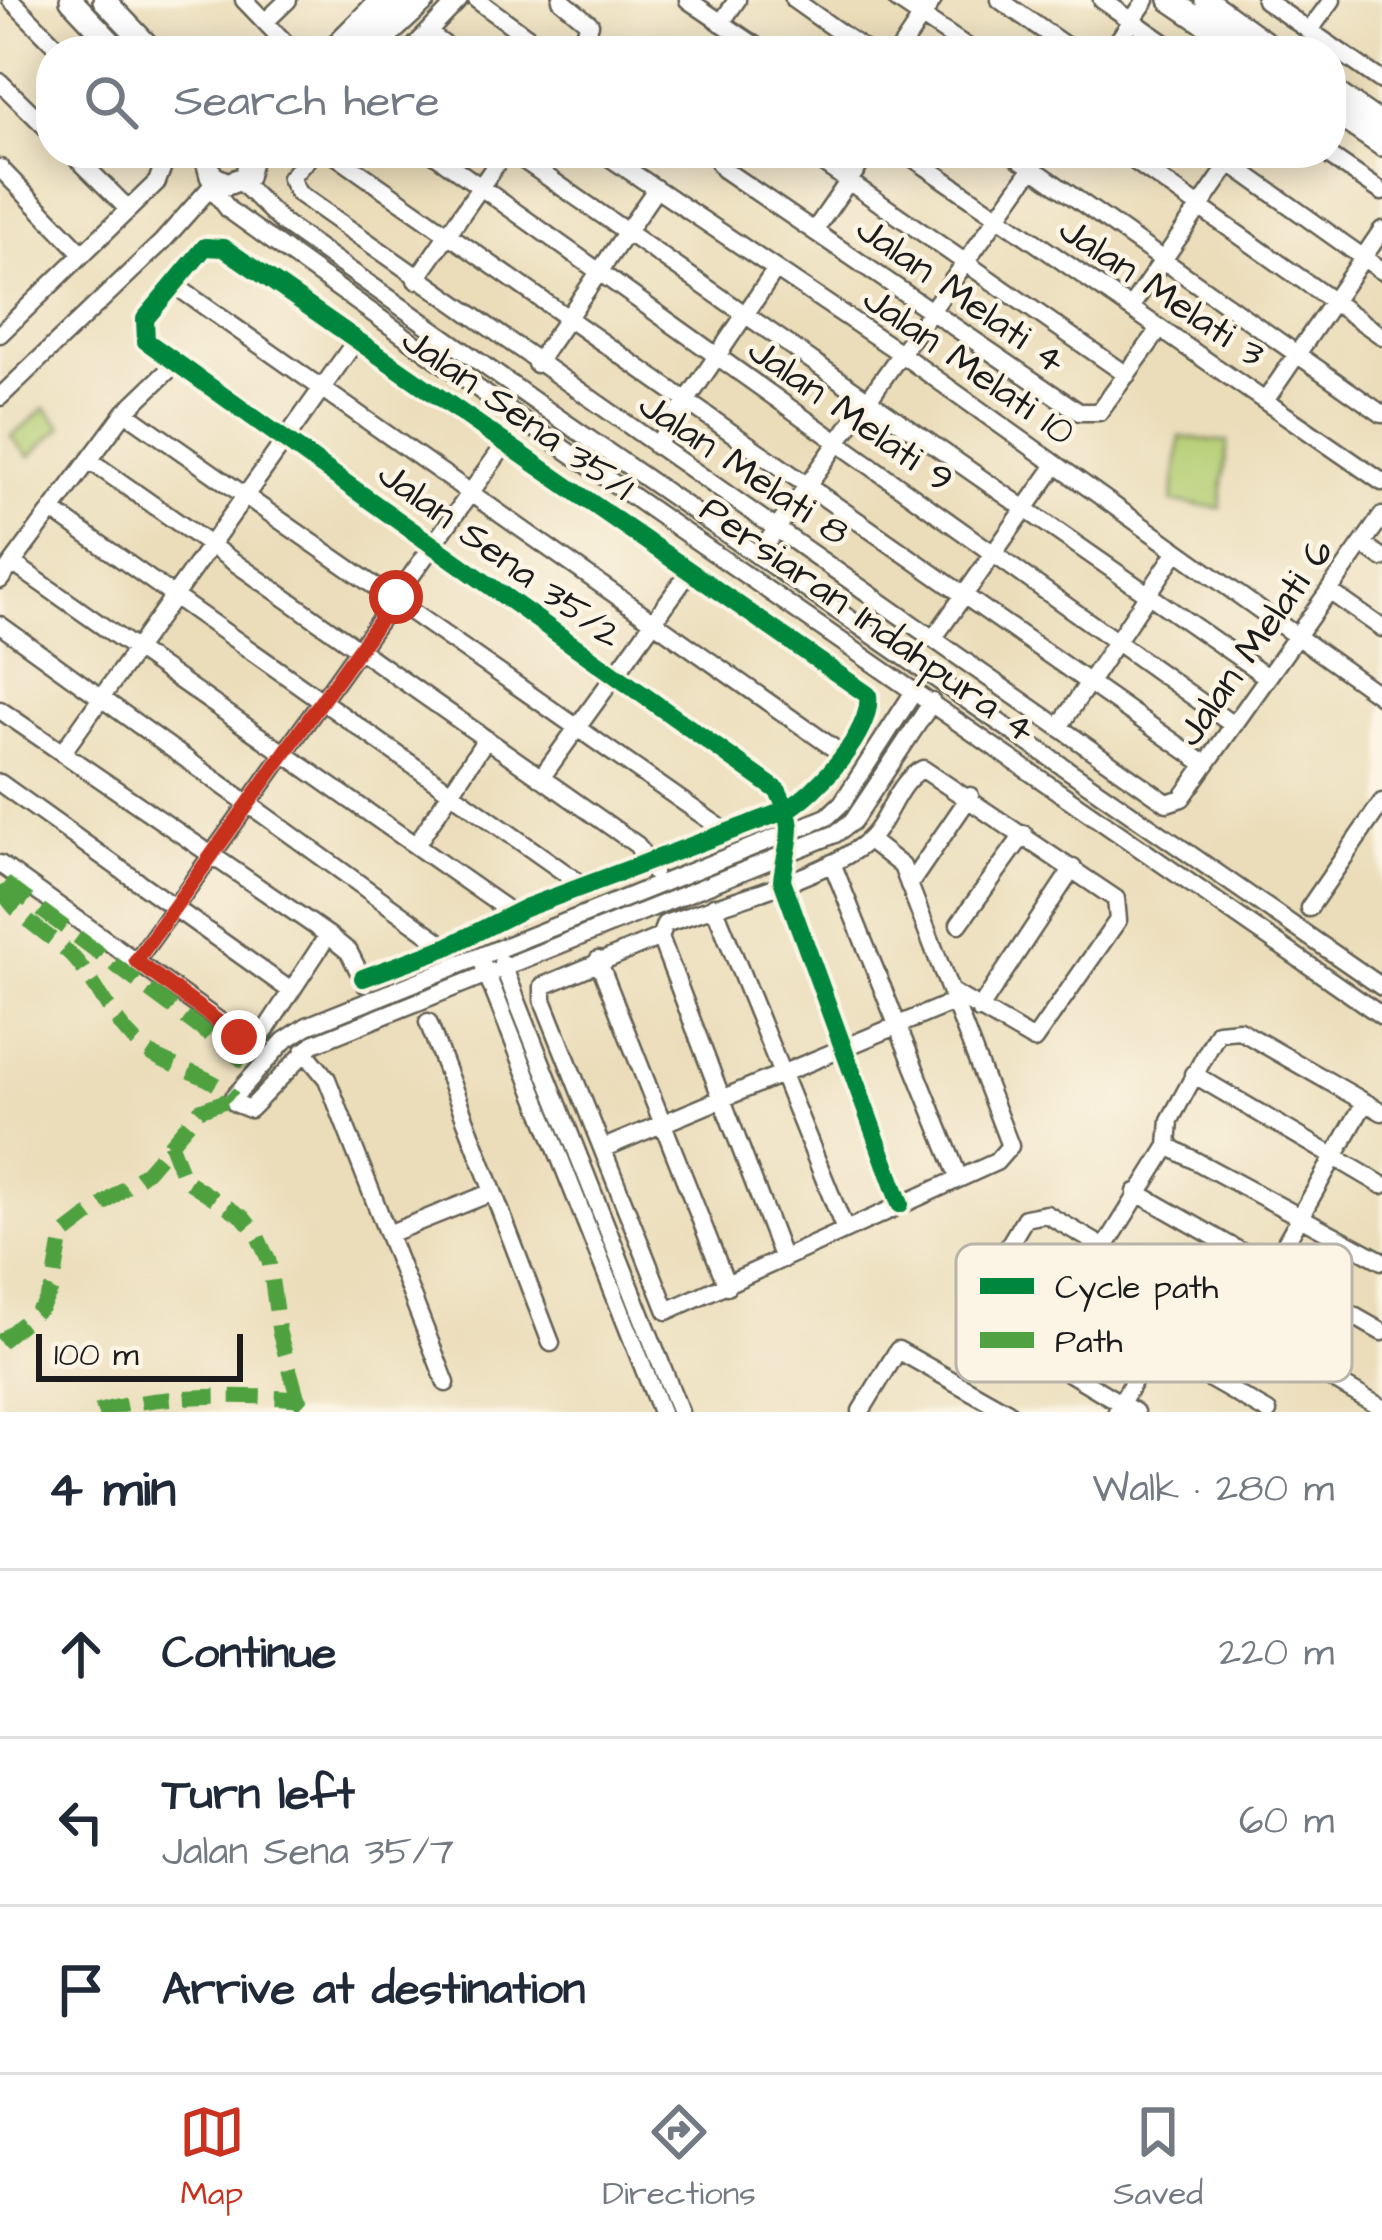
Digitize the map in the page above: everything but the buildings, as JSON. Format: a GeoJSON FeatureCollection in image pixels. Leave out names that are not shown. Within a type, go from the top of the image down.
{"type":"FeatureCollection","features":[{"type":"Feature","properties":{"kind":"main road"},"geometry":{"type":"LineString","coordinates":[[71,0],[105,36]]}},
{"type":"Feature","properties":{"kind":"main road"},"geometry":{"type":"LineString","coordinates":[[104,0],[139,36]]}},
{"type":"Feature","properties":{"kind":"main road"},"geometry":{"type":"LineString","coordinates":[[362,36],[401,0]]}},
{"type":"Feature","properties":{"kind":"main road"},"geometry":{"type":"LineString","coordinates":[[386,36],[424,0]]}},
{"type":"Feature","properties":{"kind":"main road"},"geometry":{"type":"LineString","coordinates":[[1170,0],[1223,36]]}},
{"type":"Feature","properties":{"kind":"main road"},"geometry":{"type":"LineString","coordinates":[[1206,0],[1256,36]]}},
{"type":"Feature","properties":{"kind":"main road"},"geometry":{"type":"LineString","coordinates":[[1346,100],[1382,125]]}},
{"type":"Feature","properties":{"kind":"main road"},"geometry":{"type":"LineString","coordinates":[[1346,120],[1382,145]]}},
{"type":"Feature","properties":{"kind":"main road"},"geometry":{"type":"LineString","coordinates":[[212,168],[217,180],[240,181],[248,168]]}},
{"type":"Feature","properties":{"kind":"street"},"geometry":{"type":"LineString","coordinates":[[11,0],[47,36]]}},
{"type":"Feature","properties":{"kind":"street"},"geometry":{"type":"LineString","coordinates":[[244,0],[279,36]]}},
{"type":"Feature","properties":{"kind":"street"},"geometry":{"type":"LineString","coordinates":[[265,22],[288,0]]}},
{"type":"Feature","properties":{"kind":"street"},"geometry":{"type":"LineString","coordinates":[[341,36],[378,0]]}},
{"type":"Feature","properties":{"kind":"street"},"geometry":{"type":"LineString","coordinates":[[425,36],[460,0]]}},
{"type":"Feature","properties":{"kind":"street"},"geometry":{"type":"LineString","coordinates":[[476,0],[527,36]]}},
{"type":"Feature","properties":{"kind":"street"},"geometry":{"type":"LineString","coordinates":[[562,0],[590,24],[583,36]]}},
{"type":"Feature","properties":{"kind":"street"},"geometry":{"type":"LineString","coordinates":[[688,0],[741,36]]}},
{"type":"Feature","properties":{"kind":"street"},"geometry":{"type":"LineString","coordinates":[[722,23],[737,0]]}},
{"type":"Feature","properties":{"kind":"street"},"geometry":{"type":"LineString","coordinates":[[794,0],[845,36]]}},
{"type":"Feature","properties":{"kind":"street"},"geometry":{"type":"LineString","coordinates":[[897,0],[950,36]]}},
{"type":"Feature","properties":{"kind":"street"},"geometry":{"type":"LineString","coordinates":[[909,36],[933,0]]}},
{"type":"Feature","properties":{"kind":"street"},"geometry":{"type":"LineString","coordinates":[[1000,0],[1052,36]]}},
{"type":"Feature","properties":{"kind":"street"},"geometry":{"type":"LineString","coordinates":[[1102,0],[1154,36]]}},
{"type":"Feature","properties":{"kind":"street"},"geometry":{"type":"LineString","coordinates":[[1122,36],[1145,0]]}},
{"type":"Feature","properties":{"kind":"street"},"geometry":{"type":"LineString","coordinates":[[1265,0],[1316,36]]}},
{"type":"Feature","properties":{"kind":"street"},"geometry":{"type":"LineString","coordinates":[[1309,31],[1331,0]]}},
{"type":"Feature","properties":{"kind":"street"},"geometry":{"type":"LineString","coordinates":[[428,33],[432,36]]}},
{"type":"Feature","properties":{"kind":"street"},"geometry":{"type":"LineString","coordinates":[[1346,56],[1382,81]]}},
{"type":"Feature","properties":{"kind":"street"},"geometry":{"type":"LineString","coordinates":[[0,82],[36,117]]}},
{"type":"Feature","properties":{"kind":"street"},"geometry":{"type":"LineString","coordinates":[[1346,167],[1382,192]]}},
{"type":"Feature","properties":{"kind":"street"},"geometry":{"type":"LineString","coordinates":[[0,168],[83,254]]}},
{"type":"Feature","properties":{"kind":"street"},"geometry":{"type":"LineString","coordinates":[[88,168],[128,209]]}},
{"type":"Feature","properties":{"kind":"street"},"geometry":{"type":"LineString","coordinates":[[0,334],[157,182],[162,168]]}},
{"type":"Feature","properties":{"kind":"street","name":"Jalan Melati 8"},"geometry":{"type":"LineString","coordinates":[[299,168],[292,188],[416,280],[779,527],[1159,799],[1176,804]]}},
{"type":"Feature","properties":{"kind":"street"},"geometry":{"type":"LineString","coordinates":[[353,168],[1205,764]]}},
{"type":"Feature","properties":{"kind":"street","name":"Jalan Melati 9"},"geometry":{"type":"LineString","coordinates":[[454,168],[1233,725]]}},
{"type":"Feature","properties":{"kind":"street"},"geometry":{"type":"LineString","coordinates":[[416,280],[492,168]]}},
{"type":"Feature","properties":{"kind":"street"},"geometry":{"type":"LineString","coordinates":[[534,168],[1267,676]]}},
{"type":"Feature","properties":{"kind":"street","name":"Jalan Melati 10"},"geometry":{"type":"LineString","coordinates":[[625,168],[901,354],[1382,697]]}},
{"type":"Feature","properties":{"kind":"street","name":"Jalan Melati 4"},"geometry":{"type":"LineString","coordinates":[[722,168],[1079,412],[1099,412],[1160,328]]}},
{"type":"Feature","properties":{"kind":"street"},"geometry":{"type":"LineString","coordinates":[[829,168],[1127,375]]}},
{"type":"Feature","properties":{"kind":"street"},"geometry":{"type":"LineString","coordinates":[[814,231],[858,168]]}},
{"type":"Feature","properties":{"kind":"street","name":"Jalan Melati 3"},"geometry":{"type":"LineString","coordinates":[[928,168],[1382,482]]}},
{"type":"Feature","properties":{"kind":"street"},"geometry":{"type":"LineString","coordinates":[[758,555],[1033,168]]}},
{"type":"Feature","properties":{"kind":"street"},"geometry":{"type":"LineString","coordinates":[[1047,168],[1163,259],[1382,414]]}},
{"type":"Feature","properties":{"kind":"street"},"geometry":{"type":"LineString","coordinates":[[1144,168],[1382,336]]}},
{"type":"Feature","properties":{"kind":"street"},"geometry":{"type":"LineString","coordinates":[[1130,308],[1201,208],[1222,168]]}},
{"type":"Feature","properties":{"kind":"street"},"geometry":{"type":"LineString","coordinates":[[1244,168],[1382,271]]}},
{"type":"Feature","properties":{"kind":"street"},"geometry":{"type":"LineString","coordinates":[[0,397],[162,242],[217,180]]}},
{"type":"Feature","properties":{"kind":"street","name":"Persiaran Indahpura 4"},"geometry":{"type":"LineString","coordinates":[[217,180],[218,196],[229,211],[1382,1016]]}},
{"type":"Feature","properties":{"kind":"street","name":"Persiaran Indahpura 4"},"geometry":{"type":"LineString","coordinates":[[240,181],[283,223],[1382,987]]}},
{"type":"Feature","properties":{"kind":"street"},"geometry":{"type":"LineString","coordinates":[[536,364],[656,189]]}},
{"type":"Feature","properties":{"kind":"street"},"geometry":{"type":"LineString","coordinates":[[1265,400],[1382,230]]}},
{"type":"Feature","properties":{"kind":"street","name":"Jalan Sena 35/1"},"geometry":{"type":"LineString","coordinates":[[145,319],[201,250],[218,246],[868,695],[870,709],[842,754]]}},
{"type":"Feature","properties":{"kind":"street"},"geometry":{"type":"LineString","coordinates":[[656,446],[776,269]]}},
{"type":"Feature","properties":{"kind":"street"},"geometry":{"type":"LineString","coordinates":[[173,284],[650,624],[842,754],[817,791],[788,810],[363,978]]}},
{"type":"Feature","properties":{"kind":"street","name":"Jalan Sena 35/2"},"geometry":{"type":"LineString","coordinates":[[145,319],[146,341],[175,364],[772,783],[795,832]]}},
{"type":"Feature","properties":{"kind":"street"},"geometry":{"type":"LineString","coordinates":[[62,753],[358,339]]}},
{"type":"Feature","properties":{"kind":"street"},"geometry":{"type":"LineString","coordinates":[[0,580],[125,412],[175,364]]}},
{"type":"Feature","properties":{"kind":"street"},"geometry":{"type":"LineString","coordinates":[[125,412],[728,833]]}},
{"type":"Feature","properties":{"kind":"street"},"geometry":{"type":"LineString","coordinates":[[136,961],[506,443]]}},
{"type":"Feature","properties":{"kind":"street"},"geometry":{"type":"LineString","coordinates":[[89,460],[637,845],[660,888]]}},
{"type":"Feature","properties":{"kind":"street"},"geometry":{"type":"LineString","coordinates":[[933,639],[1056,465]]}},
{"type":"Feature","properties":{"kind":"street"},"geometry":{"type":"LineString","coordinates":[[52,510],[585,887]]}},
{"type":"Feature","properties":{"kind":"street","name":"Jalan Melati 6"},"geometry":{"type":"LineString","coordinates":[[1176,804],[1382,516]]}},
{"type":"Feature","properties":{"kind":"street"},"geometry":{"type":"LineString","coordinates":[[1363,544],[1382,558]]}},
{"type":"Feature","properties":{"kind":"street"},"geometry":{"type":"LineString","coordinates":[[1058,727],[1177,551]]}},
{"type":"Feature","properties":{"kind":"street"},"geometry":{"type":"LineString","coordinates":[[14,564],[516,916]]}},
{"type":"Feature","properties":{"kind":"street"},"geometry":{"type":"LineString","coordinates":[[542,778],[690,571]]}},
{"type":"Feature","properties":{"kind":"street"},"geometry":{"type":"LineString","coordinates":[[1329,590],[1382,628]]}},
{"type":"Feature","properties":{"kind":"street"},"geometry":{"type":"LineString","coordinates":[[0,625],[447,947]]}},
{"type":"Feature","properties":{"kind":"street"},"geometry":{"type":"LineString","coordinates":[[915,690],[842,803],[795,832],[371,999],[284,1041],[233,1098],[235,1103],[250,1109],[304,1051],[785,858],[853,821],[932,702]]}},
{"type":"Feature","properties":{"kind":"street"},"geometry":{"type":"LineString","coordinates":[[0,711],[328,935],[349,952],[371,999]]}},
{"type":"Feature","properties":{"kind":"street"},"geometry":{"type":"LineString","coordinates":[[416,845],[486,739]]}},
{"type":"Feature","properties":{"kind":"street"},"geometry":{"type":"LineString","coordinates":[[783,1259],[660,937],[665,924],[832,863],[869,840],[916,771],[933,771],[1116,899],[1121,909],[1095,955],[1034,1040],[955,997]]}},
{"type":"Feature","properties":{"kind":"street"},"geometry":{"type":"LineString","coordinates":[[0,783],[291,991]]}},
{"type":"Feature","properties":{"kind":"street"},"geometry":{"type":"LineString","coordinates":[[909,885],[970,796]]}},
{"type":"Feature","properties":{"kind":"street"},"geometry":{"type":"LineString","coordinates":[[1309,908],[1382,802]]}},
{"type":"Feature","properties":{"kind":"street"},"geometry":{"type":"LineString","coordinates":[[1366,826],[1382,837]]}},
{"type":"Feature","properties":{"kind":"street"},"geometry":{"type":"LineString","coordinates":[[795,832],[782,880],[900,1204]]}},
{"type":"Feature","properties":{"kind":"street"},"geometry":{"type":"LineString","coordinates":[[959,924],[1024,834]]}},
{"type":"Feature","properties":{"kind":"street"},"geometry":{"type":"LineString","coordinates":[[626,1327],[727,1286],[996,1162],[1010,1146],[909,885],[894,857],[869,840]]}},
{"type":"Feature","properties":{"kind":"street"},"geometry":{"type":"LineString","coordinates":[[832,863],[959,1178]]}},
{"type":"Feature","properties":{"kind":"street"},"geometry":{"type":"LineString","coordinates":[[0,864],[247,1041],[257,1040],[328,935]]}},
{"type":"Feature","properties":{"kind":"street"},"geometry":{"type":"LineString","coordinates":[[979,1010],[1073,868]]}},
{"type":"Feature","properties":{"kind":"street"},"geometry":{"type":"LineString","coordinates":[[714,906],[845,1230]]}},
{"type":"Feature","properties":{"kind":"street"},"geometry":{"type":"LineString","coordinates":[[660,937],[551,979],[544,986],[544,1000],[667,1311]]}},
{"type":"Feature","properties":{"kind":"street"},"geometry":{"type":"LineString","coordinates":[[489,954],[626,1327],[662,1412]]}},
{"type":"Feature","properties":{"kind":"street"},"geometry":{"type":"LineString","coordinates":[[598,961],[727,1286]]}},
{"type":"Feature","properties":{"kind":"street"},"geometry":{"type":"LineString","coordinates":[[496,973],[680,1412]]}},
{"type":"Feature","properties":{"kind":"street"},"geometry":{"type":"LineString","coordinates":[[604,1148],[955,997]]}},
{"type":"Feature","properties":{"kind":"street"},"geometry":{"type":"LineString","coordinates":[[428,1022],[551,1343]]}},
{"type":"Feature","properties":{"kind":"street"},"geometry":{"type":"LineString","coordinates":[[1107,1244],[1168,1147],[1170,1120],[1218,1032],[1228,1028],[1382,1112]]}},
{"type":"Feature","properties":{"kind":"street"},"geometry":{"type":"LineString","coordinates":[[304,1051],[327,1079],[446,1383]]}},
{"type":"Feature","properties":{"kind":"street"},"geometry":{"type":"LineString","coordinates":[[1193,1074],[1382,1185]]}},
{"type":"Feature","properties":{"kind":"street"},"geometry":{"type":"LineString","coordinates":[[1284,1244],[1365,1102]]}},
{"type":"Feature","properties":{"kind":"street"},"geometry":{"type":"LineString","coordinates":[[1168,1147],[1352,1244]]}},
{"type":"Feature","properties":{"kind":"street"},"geometry":{"type":"LineString","coordinates":[[388,1234],[493,1192]]}},
{"type":"Feature","properties":{"kind":"street"},"geometry":{"type":"LineString","coordinates":[[1136,1192],[1225,1244]]}},
{"type":"Feature","properties":{"kind":"street"},"geometry":{"type":"LineString","coordinates":[[1009,1244],[1019,1226],[1035,1214],[1046,1214],[1100,1244]]}},
{"type":"Feature","properties":{"kind":"street"},"geometry":{"type":"LineString","coordinates":[[1352,1244],[1382,1261]]}},
{"type":"Feature","properties":{"kind":"street"},"geometry":{"type":"LineString","coordinates":[[1352,1315],[1382,1332]]}},
{"type":"Feature","properties":{"kind":"street"},"geometry":{"type":"LineString","coordinates":[[875,1412],[860,1411],[898,1350],[1008,1412]]}},
{"type":"Feature","properties":{"kind":"street"},"geometry":{"type":"LineString","coordinates":[[1079,1382],[1124,1409]]}},
{"type":"Feature","properties":{"kind":"street"},"geometry":{"type":"LineString","coordinates":[[1216,1382],[1268,1412]]}},
{"type":"Feature","properties":{"kind":"street"},"geometry":{"type":"LineString","coordinates":[[1334,1382],[1381,1410]]}},
{"type":"Feature","properties":{"kind":"green space"},"geometry":{"type":"Polygon","coordinates":[[[45,408],[62,427],[29,457],[11,437],[45,408]]]}},
{"type":"Feature","properties":{"kind":"green space"},"geometry":{"type":"Polygon","coordinates":[[[1180,437],[1228,442],[1220,508],[1172,502],[1180,437]]]}},
{"type":"Feature","properties":{"kind":"marked path"},"geometry":{"type":"LineString","coordinates":[[5,883],[257,1071]]}},
{"type":"Feature","properties":{"kind":"marked path"},"geometry":{"type":"LineString","coordinates":[[0,886],[24,917],[74,958],[132,1039],[233,1098]]}},
{"type":"Feature","properties":{"kind":"marked path"},"geometry":{"type":"LineString","coordinates":[[0,1342],[42,1307],[53,1287],[62,1236],[147,1171],[200,1110],[233,1098]]}},
{"type":"Feature","properties":{"kind":"marked path"},"geometry":{"type":"LineString","coordinates":[[170,1143],[184,1179],[243,1217],[256,1233],[269,1261],[279,1332],[298,1399]]}},
{"type":"Feature","properties":{"kind":"marked path"},"geometry":{"type":"LineString","coordinates":[[97,1412],[144,1402],[224,1396],[298,1399],[312,1412]]}},
{"type":"Feature","properties":{"kind":"cycle path"},"geometry":{"type":"LineString","coordinates":[[363,978],[447,947],[525,908],[787,810],[841,760],[862,726],[868,695],[224,248],[205,247],[145,319],[146,341],[778,791],[784,805],[788,816],[790,826],[782,880],[900,1204]]}},
{"type":"Feature","properties":{"kind":"route"},"geometry":{"type":"LineString","coordinates":[[239,1037],[136,961],[396,597]]}}]}
